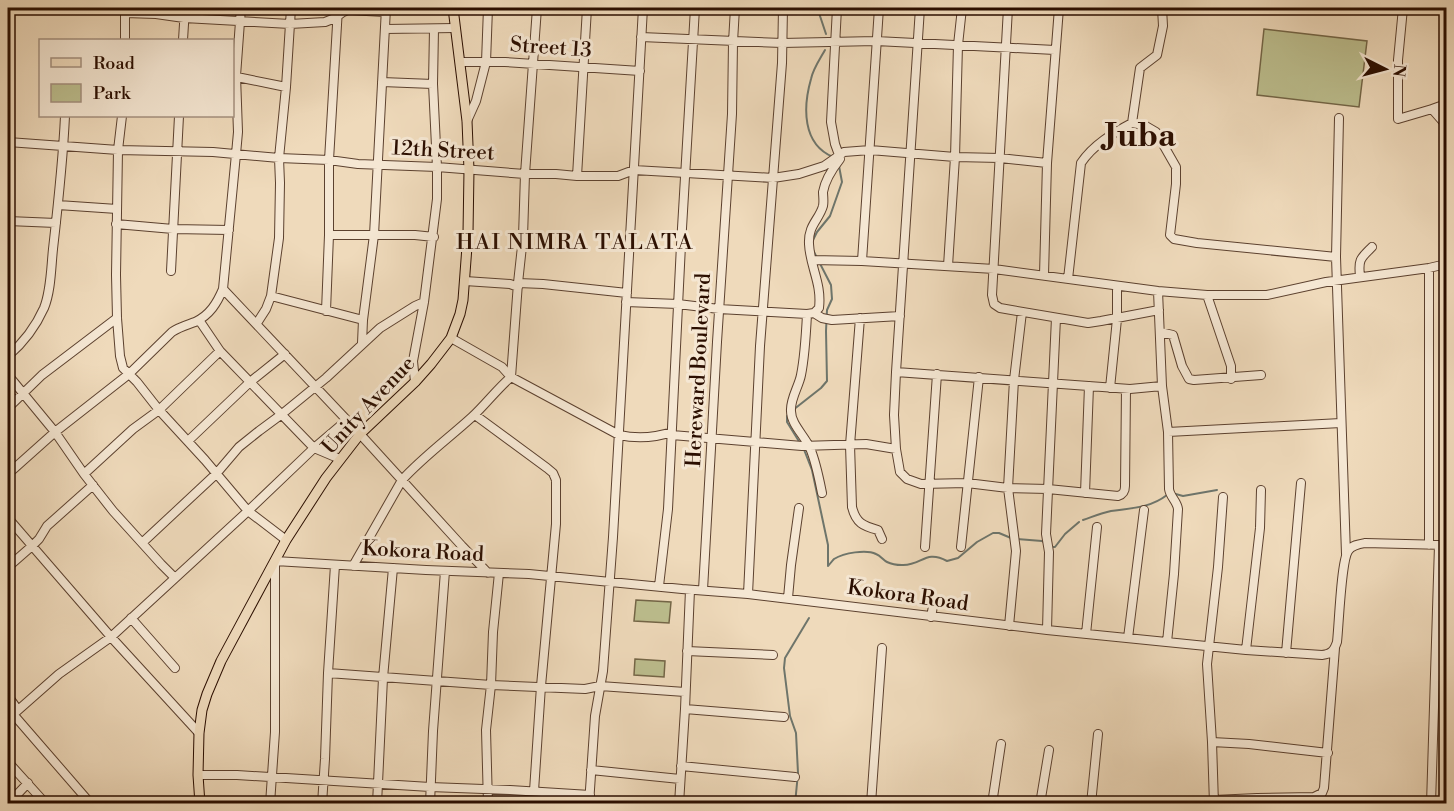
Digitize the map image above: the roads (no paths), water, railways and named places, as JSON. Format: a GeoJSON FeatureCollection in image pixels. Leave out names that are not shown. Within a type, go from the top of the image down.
{"type":"FeatureCollection","features":[{"type":"Feature","properties":{"kind":"main road","name":"Unity Avenue"},"geometry":{"type":"LineString","coordinates":[[200,804],[198,775],[202,710],[221,661],[286,540],[340,459],[360,434],[431,364],[451,338],[460,314],[468,233],[469,170],[467,121],[453,8]]}},
{"type":"Feature","properties":{"kind":"street"},"geometry":{"type":"LineString","coordinates":[[8,82],[9,8]]}},
{"type":"Feature","properties":{"kind":"street"},"geometry":{"type":"LineString","coordinates":[[183,39],[185,8]]}},
{"type":"Feature","properties":{"kind":"street"},"geometry":{"type":"LineString","coordinates":[[8,474],[55,432],[129,374],[172,332],[199,320],[214,308],[223,289],[237,154],[238,132],[234,76],[241,8]]}},
{"type":"Feature","properties":{"kind":"street"},"geometry":{"type":"LineString","coordinates":[[257,323],[271,296],[279,238],[279,158],[291,8]]}},
{"type":"Feature","properties":{"kind":"street"},"geometry":{"type":"LineString","coordinates":[[467,121],[476,100],[486,62],[488,8]]}},
{"type":"Feature","properties":{"kind":"street"},"geometry":{"type":"LineString","coordinates":[[353,566],[402,480],[474,415],[511,377],[523,237],[525,174],[537,8]]}},
{"type":"Feature","properties":{"kind":"street"},"geometry":{"type":"LineString","coordinates":[[577,176],[587,8]]}},
{"type":"Feature","properties":{"kind":"street"},"geometry":{"type":"LineString","coordinates":[[198,775],[218,774],[488,789],[589,799],[595,716],[603,671],[613,537],[643,8]]}},
{"type":"Feature","properties":{"kind":"street"},"geometry":{"type":"LineString","coordinates":[[659,586],[667,527],[695,8]]}},
{"type":"Feature","properties":{"kind":"street","name":"Hereward Boulevard"},"geometry":{"type":"LineString","coordinates":[[703,590],[729,176],[735,8]]}},
{"type":"Feature","properties":{"kind":"street"},"geometry":{"type":"LineString","coordinates":[[748,594],[762,311],[783,8]]}},
{"type":"Feature","properties":{"kind":"street"},"geometry":{"type":"LineString","coordinates":[[822,492],[814,458],[794,422],[791,406],[800,383],[811,314],[819,308],[820,300],[809,245],[810,232],[823,205],[823,193],[828,178],[842,154],[835,144],[831,122],[837,8]]}},
{"type":"Feature","properties":{"kind":"street"},"geometry":{"type":"LineString","coordinates":[[862,261],[879,8]]}},
{"type":"Feature","properties":{"kind":"street"},"geometry":{"type":"LineString","coordinates":[[920,8],[894,415],[900,472],[907,479],[930,484],[967,483],[1119,496],[1124,493],[1126,389]]}},
{"type":"Feature","properties":{"kind":"street"},"geometry":{"type":"LineString","coordinates":[[948,266],[955,157],[958,45],[962,8]]}},
{"type":"Feature","properties":{"kind":"street"},"geometry":{"type":"LineString","coordinates":[[1008,8],[992,295],[994,304],[1000,308],[1088,323],[1160,310]]}},
{"type":"Feature","properties":{"kind":"street"},"geometry":{"type":"LineString","coordinates":[[1044,275],[1047,162],[1060,8]]}},
{"type":"Feature","properties":{"kind":"street"},"geometry":{"type":"LineString","coordinates":[[1132,123],[1140,68],[1157,54],[1162,26],[1162,8]]}},
{"type":"Feature","properties":{"kind":"street"},"geometry":{"type":"LineString","coordinates":[[1403,8],[1398,60],[1398,119],[1446,104]]}},
{"type":"Feature","properties":{"kind":"street"},"geometry":{"type":"LineString","coordinates":[[125,39],[125,10],[184,18],[290,24],[325,22],[335,18],[338,11]]}},
{"type":"Feature","properties":{"kind":"street"},"geometry":{"type":"LineString","coordinates":[[338,11],[386,10],[374,235],[362,343]]}},
{"type":"Feature","properties":{"kind":"street"},"geometry":{"type":"LineString","coordinates":[[326,311],[329,160],[338,11]]}},
{"type":"Feature","properties":{"kind":"street"},"geometry":{"type":"LineString","coordinates":[[385,29],[455,28]]}},
{"type":"Feature","properties":{"kind":"street"},"geometry":{"type":"LineString","coordinates":[[415,382],[413,361],[434,237],[437,199],[433,84],[434,29]]}},
{"type":"Feature","properties":{"kind":"street"},"geometry":{"type":"LineString","coordinates":[[641,37],[782,43],[876,41],[1055,50]]}},
{"type":"Feature","properties":{"kind":"street","name":"Street 13"},"geometry":{"type":"LineString","coordinates":[[460,62],[640,71]]}},
{"type":"Feature","properties":{"kind":"street"},"geometry":{"type":"LineString","coordinates":[[234,76],[286,87]]}},
{"type":"Feature","properties":{"kind":"street"},"geometry":{"type":"LineString","coordinates":[[382,82],[433,84]]}},
{"type":"Feature","properties":{"kind":"street"},"geometry":{"type":"LineString","coordinates":[[1432,109],[1446,126]]}},
{"type":"Feature","properties":{"kind":"street"},"geometry":{"type":"LineString","coordinates":[[8,356],[29,332],[44,307],[49,288],[65,117]]}},
{"type":"Feature","properties":{"kind":"street"},"geometry":{"type":"LineString","coordinates":[[122,117],[118,150],[116,224],[117,318],[123,368],[248,511],[286,540]]}},
{"type":"Feature","properties":{"kind":"street"},"geometry":{"type":"LineString","coordinates":[[171,272],[179,117]]}},
{"type":"Feature","properties":{"kind":"street"},"geometry":{"type":"LineString","coordinates":[[1223,497],[1207,674],[1214,802],[1290,800],[1318,796],[1324,788],[1335,648],[1346,556],[1336,257],[1339,118]]}},
{"type":"Feature","properties":{"kind":"street"},"geometry":{"type":"LineString","coordinates":[[1068,279],[1081,163],[1088,152],[1132,123],[1144,125],[1156,132],[1176,167],[1170,235],[1174,239],[1336,257]]}},
{"type":"Feature","properties":{"kind":"street","name":"12th Street"},"geometry":{"type":"LineString","coordinates":[[8,142],[118,150],[213,152],[358,164],[577,176],[618,176],[633,170],[773,178],[799,174],[824,166],[842,154],[870,150],[1047,162]]}},
{"type":"Feature","properties":{"kind":"street"},"geometry":{"type":"LineString","coordinates":[[58,205],[117,209]]}},
{"type":"Feature","properties":{"kind":"street"},"geometry":{"type":"LineString","coordinates":[[8,221],[56,223]]}},
{"type":"Feature","properties":{"kind":"street"},"geometry":{"type":"LineString","coordinates":[[116,224],[173,229],[229,230]]}},
{"type":"Feature","properties":{"kind":"street"},"geometry":{"type":"LineString","coordinates":[[329,235],[434,237]]}},
{"type":"Feature","properties":{"kind":"street"},"geometry":{"type":"LineString","coordinates":[[1360,276],[1360,262],[1363,254],[1372,247]]}},
{"type":"Feature","properties":{"kind":"street"},"geometry":{"type":"LineString","coordinates":[[812,260],[994,269],[1158,291],[1208,295],[1278,294],[1337,280],[1446,264]]}},
{"type":"Feature","properties":{"kind":"street"},"geometry":{"type":"LineString","coordinates":[[1429,268],[1429,545]]}},
{"type":"Feature","properties":{"kind":"street"},"geometry":{"type":"LineString","coordinates":[[465,281],[518,285],[543,284],[627,293]]}},
{"type":"Feature","properties":{"kind":"street"},"geometry":{"type":"LineString","coordinates":[[1110,388],[1118,286]]}},
{"type":"Feature","properties":{"kind":"street"},"geometry":{"type":"LineString","coordinates":[[223,289],[488,573]]}},
{"type":"Feature","properties":{"kind":"street"},"geometry":{"type":"LineString","coordinates":[[1158,291],[1170,493],[1178,509],[1167,642]]}},
{"type":"Feature","properties":{"kind":"street"},"geometry":{"type":"LineString","coordinates":[[1208,295],[1232,368],[1231,378]]}},
{"type":"Feature","properties":{"kind":"street"},"geometry":{"type":"LineString","coordinates":[[271,296],[363,320]]}},
{"type":"Feature","properties":{"kind":"street"},"geometry":{"type":"LineString","coordinates":[[142,543],[216,474],[239,447],[314,387],[380,328],[424,302]]}},
{"type":"Feature","properties":{"kind":"street"},"geometry":{"type":"LineString","coordinates":[[626,302],[811,314],[827,319],[900,316]]}},
{"type":"Feature","properties":{"kind":"street"},"geometry":{"type":"LineString","coordinates":[[1009,626],[1016,551],[1008,488],[1014,380],[1022,312]]}},
{"type":"Feature","properties":{"kind":"street"},"geometry":{"type":"LineString","coordinates":[[8,408],[42,375],[117,318]]}},
{"type":"Feature","properties":{"kind":"street"},"geometry":{"type":"LineString","coordinates":[[860,318],[850,445],[852,507],[854,516],[860,523],[878,531],[882,538]]}},
{"type":"Feature","properties":{"kind":"street"},"geometry":{"type":"LineString","coordinates":[[1047,630],[1049,552],[1046,534],[1056,318]]}},
{"type":"Feature","properties":{"kind":"street"},"geometry":{"type":"LineString","coordinates":[[199,320],[220,351],[314,448],[340,459]]}},
{"type":"Feature","properties":{"kind":"street"},"geometry":{"type":"LineString","coordinates":[[1160,332],[1173,335],[1182,366],[1189,379],[1261,375]]}},
{"type":"Feature","properties":{"kind":"street"},"geometry":{"type":"LineString","coordinates":[[451,338],[502,367],[511,377],[619,435],[644,438],[672,434],[809,446],[866,444],[896,449]]}},
{"type":"Feature","properties":{"kind":"street"},"geometry":{"type":"LineString","coordinates":[[84,474],[133,429],[159,410],[220,351]]}},
{"type":"Feature","properties":{"kind":"street"},"geometry":{"type":"LineString","coordinates":[[188,441],[250,382],[285,354]]}},
{"type":"Feature","properties":{"kind":"street"},"geometry":{"type":"LineString","coordinates":[[896,372],[1126,389],[1162,386]]}},
{"type":"Feature","properties":{"kind":"street"},"geometry":{"type":"LineString","coordinates":[[925,546],[937,374]]}},
{"type":"Feature","properties":{"kind":"street"},"geometry":{"type":"LineString","coordinates":[[8,375],[55,432],[113,511],[175,578]]}},
{"type":"Feature","properties":{"kind":"street"},"geometry":{"type":"LineString","coordinates":[[961,547],[979,377]]}},
{"type":"Feature","properties":{"kind":"street"},"geometry":{"type":"LineString","coordinates":[[1085,493],[1089,386]]}},
{"type":"Feature","properties":{"kind":"street"},"geometry":{"type":"LineString","coordinates":[[474,415],[553,473],[556,480],[534,792]]}},
{"type":"Feature","properties":{"kind":"street"},"geometry":{"type":"LineString","coordinates":[[13,714],[59,674],[111,637],[347,420]]}},
{"type":"Feature","properties":{"kind":"street"},"geometry":{"type":"LineString","coordinates":[[1168,432],[1341,423]]}},
{"type":"Feature","properties":{"kind":"street"},"geometry":{"type":"LineString","coordinates":[[1286,653],[1301,483]]}},
{"type":"Feature","properties":{"kind":"street"},"geometry":{"type":"LineString","coordinates":[[8,567],[33,546],[46,526],[93,485]]}},
{"type":"Feature","properties":{"kind":"street"},"geometry":{"type":"LineString","coordinates":[[1246,650],[1260,528],[1261,489]]}},
{"type":"Feature","properties":{"kind":"street"},"geometry":{"type":"LineString","coordinates":[[788,598],[798,508]]}},
{"type":"Feature","properties":{"kind":"street"},"geometry":{"type":"LineString","coordinates":[[1128,638],[1144,510]]}},
{"type":"Feature","properties":{"kind":"street"},"geometry":{"type":"LineString","coordinates":[[8,518],[111,637],[199,733]]}},
{"type":"Feature","properties":{"kind":"street"},"geometry":{"type":"LineString","coordinates":[[1086,634],[1097,527]]}},
{"type":"Feature","properties":{"kind":"street"},"geometry":{"type":"LineString","coordinates":[[1346,556],[1350,548],[1365,543],[1443,545],[1431,804]]}},
{"type":"Feature","properties":{"kind":"street"},"geometry":{"type":"LineString","coordinates":[[270,804],[275,732],[275,561]]}},
{"type":"Feature","properties":{"kind":"street","name":"Kokora Road"},"geometry":{"type":"LineString","coordinates":[[275,561],[551,576],[748,594],[1009,626],[1246,650],[1322,655],[1331,653],[1335,648]]}},
{"type":"Feature","properties":{"kind":"street"},"geometry":{"type":"LineString","coordinates":[[322,804],[335,565]]}},
{"type":"Feature","properties":{"kind":"street"},"geometry":{"type":"LineString","coordinates":[[377,804],[383,678],[393,568]]}},
{"type":"Feature","properties":{"kind":"street"},"geometry":{"type":"LineString","coordinates":[[430,804],[445,571]]}},
{"type":"Feature","properties":{"kind":"street"},"geometry":{"type":"LineString","coordinates":[[488,804],[486,730],[500,573]]}},
{"type":"Feature","properties":{"kind":"street"},"geometry":{"type":"LineString","coordinates":[[679,804],[690,590]]}},
{"type":"Feature","properties":{"kind":"street"},"geometry":{"type":"LineString","coordinates":[[931,617],[934,601]]}},
{"type":"Feature","properties":{"kind":"street"},"geometry":{"type":"LineString","coordinates":[[131,618],[175,669]]}},
{"type":"Feature","properties":{"kind":"street"},"geometry":{"type":"LineString","coordinates":[[871,804],[882,648]]}},
{"type":"Feature","properties":{"kind":"street"},"geometry":{"type":"LineString","coordinates":[[687,651],[773,655]]}},
{"type":"Feature","properties":{"kind":"street"},"geometry":{"type":"LineString","coordinates":[[328,673],[491,685],[585,689],[600,686],[685,692]]}},
{"type":"Feature","properties":{"kind":"street"},"geometry":{"type":"LineString","coordinates":[[8,696],[13,714],[91,804]]}},
{"type":"Feature","properties":{"kind":"street"},"geometry":{"type":"LineString","coordinates":[[685,709],[784,717]]}},
{"type":"Feature","properties":{"kind":"street"},"geometry":{"type":"LineString","coordinates":[[1091,804],[1098,734]]}},
{"type":"Feature","properties":{"kind":"street"},"geometry":{"type":"LineString","coordinates":[[1212,742],[1328,753]]}},
{"type":"Feature","properties":{"kind":"street"},"geometry":{"type":"LineString","coordinates":[[992,804],[1000,744]]}},
{"type":"Feature","properties":{"kind":"street"},"geometry":{"type":"LineString","coordinates":[[1041,804],[1049,750]]}},
{"type":"Feature","properties":{"kind":"street"},"geometry":{"type":"LineString","coordinates":[[8,762],[46,804]]}},
{"type":"Feature","properties":{"kind":"street"},"geometry":{"type":"LineString","coordinates":[[681,766],[795,777]]}},
{"type":"Feature","properties":{"kind":"street"},"geometry":{"type":"LineString","coordinates":[[591,770],[680,779]]}},
{"type":"Feature","properties":{"kind":"street"},"geometry":{"type":"LineString","coordinates":[[8,804],[28,783]]}},
{"type":"Feature","properties":{"kind":"street"},"geometry":{"type":"LineString","coordinates":[[1318,796],[1325,804]]}},
{"type":"Feature","properties":{"kind":"waterway"},"geometry":{"type":"LineString","coordinates":[[820,8],[819,13],[826,34]]}},
{"type":"Feature","properties":{"kind":"waterway"},"geometry":{"type":"LineString","coordinates":[[825,50],[812,75],[806,113],[807,124],[815,143],[833,157]]}},
{"type":"Feature","properties":{"kind":"waterway"},"geometry":{"type":"LineString","coordinates":[[812,242],[830,216],[842,182],[839,166]]}},
{"type":"Feature","properties":{"kind":"waterway"},"geometry":{"type":"LineString","coordinates":[[793,410],[827,381],[826,331],[827,310],[832,299],[831,285],[813,250]]}},
{"type":"Feature","properties":{"kind":"waterway"},"geometry":{"type":"LineString","coordinates":[[789,414],[787,422],[800,443]]}},
{"type":"Feature","properties":{"kind":"waterway"},"geometry":{"type":"LineString","coordinates":[[803,447],[812,470],[828,545],[828,566]]}},
{"type":"Feature","properties":{"kind":"waterway"},"geometry":{"type":"LineString","coordinates":[[1172,493],[1183,496],[1217,490]]}},
{"type":"Feature","properties":{"kind":"waterway"},"geometry":{"type":"LineString","coordinates":[[1083,520],[1107,512],[1147,505],[1167,495]]}},
{"type":"Feature","properties":{"kind":"waterway"},"geometry":{"type":"LineString","coordinates":[[1050,547],[1055,547],[1079,522]]}},
{"type":"Feature","properties":{"kind":"waterway"},"geometry":{"type":"LineString","coordinates":[[828,566],[838,557],[861,552],[876,554],[887,562],[899,565],[909,565],[928,557],[947,561],[958,558],[977,542],[993,533],[1011,538]]}},
{"type":"Feature","properties":{"kind":"waterway"},"geometry":{"type":"LineString","coordinates":[[1017,539],[1042,541],[1046,544]]}},
{"type":"Feature","properties":{"kind":"waterway"},"geometry":{"type":"LineString","coordinates":[[795,804],[798,773],[796,733],[790,716],[784,668],[785,658],[809,618]]}},
{"type":"Feature","properties":{"kind":"district","name":"Juba"},"geometry":{"type":"Point","coordinates":[1140,134]}},
{"type":"Feature","properties":{"kind":"district","name":"HAI NIMRA TALATA"},"geometry":{"type":"Point","coordinates":[575,241]}}]}
